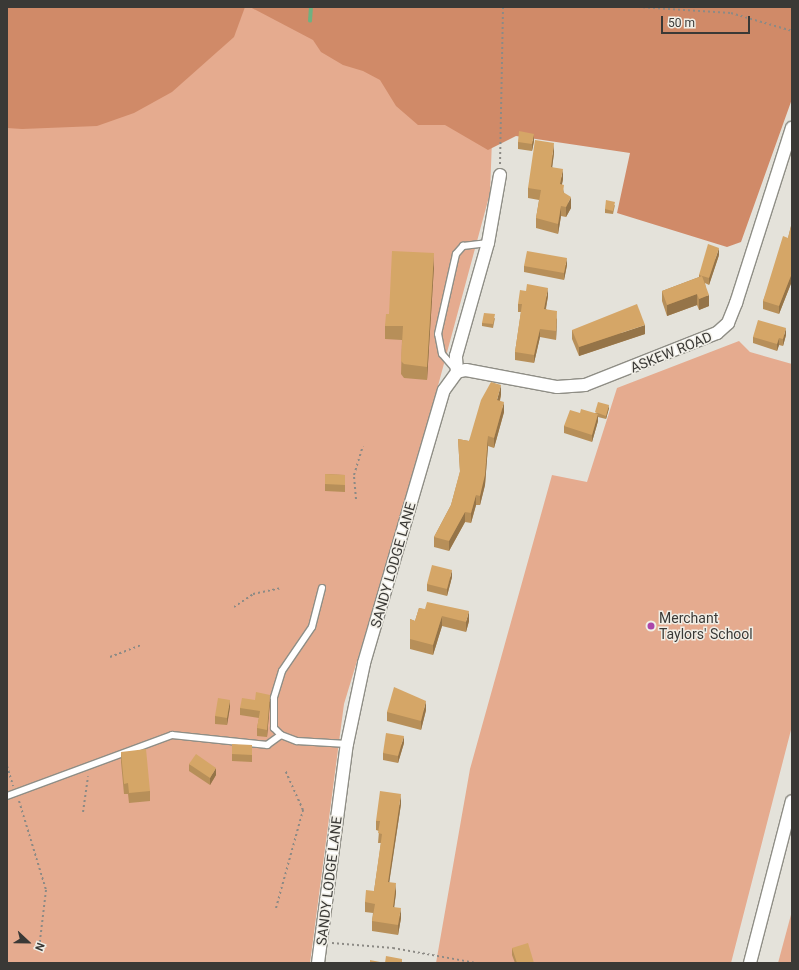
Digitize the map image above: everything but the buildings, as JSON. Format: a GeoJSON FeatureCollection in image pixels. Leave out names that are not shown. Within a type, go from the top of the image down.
{"type":"FeatureCollection","features":[{"type":"Feature","properties":{"kind":"street","name":"ASKEW ROAD"},"geometry":{"type":"LineString","coordinates":[[457,372],[466,370],[557,387],[585,385],[717,333],[728,323],[736,303],[792,128]]}},
{"type":"Feature","properties":{"kind":"street"},"geometry":{"type":"LineString","coordinates":[[457,372],[456,356],[488,243],[500,173]]}},
{"type":"Feature","properties":{"kind":"street","name":"SANDY LODGE LANE"},"geometry":{"type":"LineString","coordinates":[[318,963],[347,744],[364,663],[440,405],[448,382],[457,372]]}},
{"type":"Feature","properties":{"kind":"street"},"geometry":{"type":"LineString","coordinates":[[750,963],[792,801]]}},
{"type":"Feature","properties":{"kind":"lane"},"geometry":{"type":"LineString","coordinates":[[457,372],[442,354],[438,334],[456,254],[463,246],[488,243]]}},
{"type":"Feature","properties":{"kind":"lane"},"geometry":{"type":"LineString","coordinates":[[322,588],[312,626],[294,651],[279,681],[274,728],[281,735],[297,741],[347,744]]}},
{"type":"Feature","properties":{"kind":"lane"},"geometry":{"type":"LineString","coordinates":[[7,796],[172,735],[267,745],[273,744],[281,735]]}},
{"type":"Feature","properties":{"kind":"path"},"geometry":{"type":"LineString","coordinates":[[500,173],[503,7]]}},
{"type":"Feature","properties":{"kind":"path"},"geometry":{"type":"LineString","coordinates":[[638,7],[732,13],[792,31]]}},
{"type":"Feature","properties":{"kind":"path"},"geometry":{"type":"LineString","coordinates":[[356,499],[354,475],[363,446]]}},
{"type":"Feature","properties":{"kind":"path"},"geometry":{"type":"LineString","coordinates":[[234,607],[253,594],[281,588]]}},
{"type":"Feature","properties":{"kind":"path"},"geometry":{"type":"LineString","coordinates":[[110,657],[141,645]]}},
{"type":"Feature","properties":{"kind":"path"},"geometry":{"type":"LineString","coordinates":[[83,812],[85,782],[97,762]]}},
{"type":"Feature","properties":{"kind":"path"},"geometry":{"type":"LineString","coordinates":[[7,766],[46,890],[39,949]]}},
{"type":"Feature","properties":{"kind":"path"},"geometry":{"type":"LineString","coordinates":[[276,908],[303,810],[285,770]]}},
{"type":"Feature","properties":{"kind":"path"},"geometry":{"type":"LineString","coordinates":[[321,943],[394,948],[476,962]]}},
{"type":"Feature","properties":{"kind":"shaded area"},"geometry":{"type":"Polygon","coordinates":[[[7,7],[245,7],[234,37],[172,92],[134,113],[97,126],[22,129],[7,128],[7,7]]]}},
{"type":"Feature","properties":{"kind":"shaded area"},"geometry":{"type":"Polygon","coordinates":[[[181,7],[497,7],[490,193],[418,460],[344,704],[310,963],[7,963],[7,13],[181,7]]]}},
{"type":"Feature","properties":{"kind":"shaded area"},"geometry":{"type":"Polygon","coordinates":[[[250,7],[792,7],[792,99],[741,242],[727,247],[617,213],[630,153],[516,136],[488,150],[445,125],[418,125],[396,106],[380,80],[363,71],[343,65],[321,52],[313,40],[250,7]]]}},
{"type":"Feature","properties":{"kind":"shaded area","name":"Merchant Taylors' School"},"geometry":{"type":"Polygon","coordinates":[[[739,341],[750,352],[792,364],[792,726],[731,963],[436,963],[470,769],[552,475],[587,482],[617,388],[739,341]]]}},
{"type":"Feature","properties":{"kind":"shaded area"},"geometry":{"type":"Polygon","coordinates":[[[792,911],[792,963],[778,963],[792,911]]]}},
{"type":"Feature","properties":{"kind":"waterway"},"geometry":{"type":"LineString","coordinates":[[310,21],[311,7]]}},
{"type":"Feature","properties":{"kind":"place","name":"Merchant Taylors' School"},"geometry":{"type":"Point","coordinates":[651,626]}}]}
